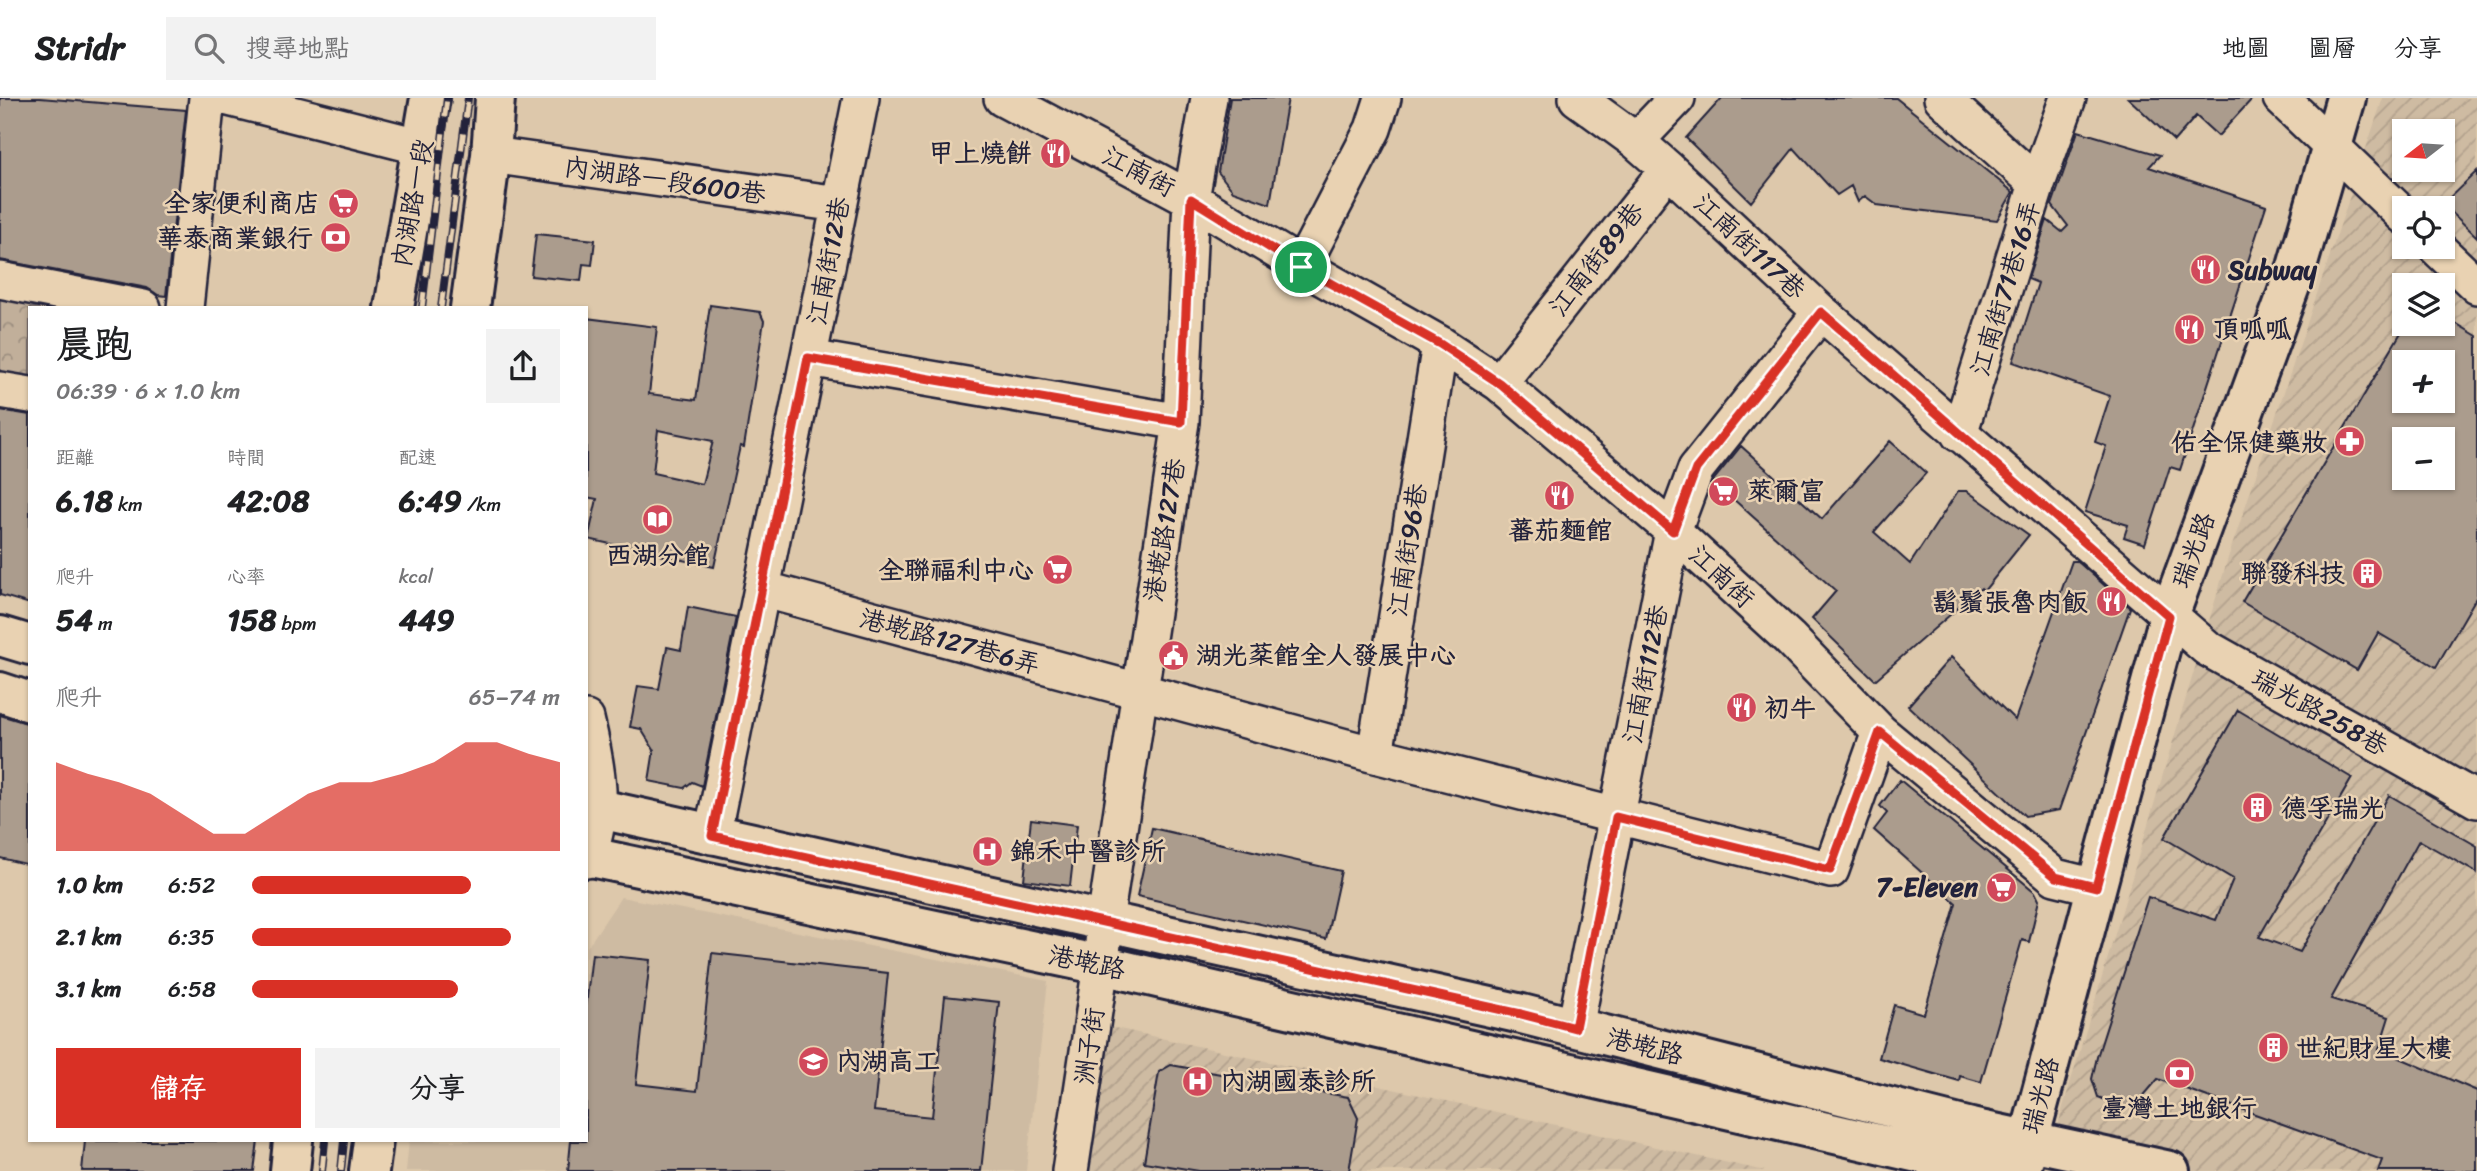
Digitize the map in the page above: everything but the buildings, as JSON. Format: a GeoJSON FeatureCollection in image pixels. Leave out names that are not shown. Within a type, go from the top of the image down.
{"type":"FeatureCollection","features":[{"type":"Feature","properties":{"kind":"street"},"geometry":{"type":"LineString","coordinates":[[184,306],[206,98]]}},
{"type":"Feature","properties":{"kind":"street"},"geometry":{"type":"LineString","coordinates":[[229,98],[422,147]]}},
{"type":"Feature","properties":{"kind":"street","name":"內湖路一段"},"geometry":{"type":"LineString","coordinates":[[394,306],[430,98]]}},
{"type":"Feature","properties":{"kind":"street"},"geometry":{"type":"LineString","coordinates":[[470,306],[491,155],[495,98]]}},
{"type":"Feature","properties":{"kind":"street","name":"江南街12巷"},"geometry":{"type":"LineString","coordinates":[[712,836],[861,98]]}},
{"type":"Feature","properties":{"kind":"street","name":"江南街"},"geometry":{"type":"LineString","coordinates":[[1002,98],[1191,199],[1301,267],[1440,344],[1499,383],[1673,531],[1789,638],[1880,732],[2056,877],[2096,887]]}},
{"type":"Feature","properties":{"kind":"street","name":"港墘路127巷"},"geometry":{"type":"LineString","coordinates":[[1105,921],[1181,422],[1191,199],[1209,98]]}},
{"type":"Feature","properties":{"kind":"street"},"geometry":{"type":"LineString","coordinates":[[1301,267],[1373,129],[1383,98]]}},
{"type":"Feature","properties":{"kind":"street"},"geometry":{"type":"LineString","coordinates":[[1577,98],[1636,141],[1668,169]]}},
{"type":"Feature","properties":{"kind":"street"},"geometry":{"type":"LineString","coordinates":[[1636,141],[1677,98]]}},
{"type":"Feature","properties":{"kind":"street","name":"江南街71巷16弄"},"geometry":{"type":"LineString","coordinates":[[1942,98],[2038,184],[1959,434]]}},
{"type":"Feature","properties":{"kind":"street"},"geometry":{"type":"LineString","coordinates":[[2038,184],[2068,98]]}},
{"type":"Feature","properties":{"kind":"street"},"geometry":{"type":"LineString","coordinates":[[2281,98],[2392,205]]}},
{"type":"Feature","properties":{"kind":"street","name":"瑞光路"},"geometry":{"type":"LineString","coordinates":[[2024,1156],[2169,616],[2297,267],[2346,98]]}},
{"type":"Feature","properties":{"kind":"street","name":"內湖路一段600巷"},"geometry":{"type":"LineString","coordinates":[[491,155],[839,205]]}},
{"type":"Feature","properties":{"kind":"street","name":"江南街117巷"},"geometry":{"type":"LineString","coordinates":[[1668,169],[1821,312],[2169,616]]}},
{"type":"Feature","properties":{"kind":"street","name":"江南街89巷"},"geometry":{"type":"LineString","coordinates":[[1499,383],[1668,169]]}},
{"type":"Feature","properties":{"kind":"street"},"geometry":{"type":"LineString","coordinates":[[2449,259],[2477,286]]}},
{"type":"Feature","properties":{"kind":"street"},"geometry":{"type":"LineString","coordinates":[[0,280],[133,306]]}},
{"type":"Feature","properties":{"kind":"street","name":"江南街112巷"},"geometry":{"type":"LineString","coordinates":[[1575,1028],[1673,531],[1696,469],[1821,312]]}},
{"type":"Feature","properties":{"kind":"street","name":"江南街96巷"},"geometry":{"type":"LineString","coordinates":[[1375,755],[1440,344]]}},
{"type":"Feature","properties":{"kind":"street"},"geometry":{"type":"LineString","coordinates":[[808,358],[1181,422]]}},
{"type":"Feature","properties":{"kind":"street"},"geometry":{"type":"LineString","coordinates":[[0,390],[28,395]]}},
{"type":"Feature","properties":{"kind":"street","name":"港墘路127巷6弄"},"geometry":{"type":"LineString","coordinates":[[762,589],[1139,692]]}},
{"type":"Feature","properties":{"kind":"street","name":"瑞光路258巷"},"geometry":{"type":"LineString","coordinates":[[2169,616],[2207,648],[2477,800]]}},
{"type":"Feature","properties":{"kind":"street"},"geometry":{"type":"LineString","coordinates":[[0,636],[28,644]]}},
{"type":"Feature","properties":{"kind":"street"},"geometry":{"type":"LineString","coordinates":[[0,692],[28,701]]}},
{"type":"Feature","properties":{"kind":"street"},"geometry":{"type":"LineString","coordinates":[[1139,692],[1375,755],[1830,870],[1880,732]]}},
{"type":"Feature","properties":{"kind":"street"},"geometry":{"type":"LineString","coordinates":[[588,727],[597,763],[588,847]]}},
{"type":"Feature","properties":{"kind":"street","name":"港墘路"},"geometry":{"type":"LineString","coordinates":[[592,808],[1521,1014],[2024,1156],[2170,1171]]}},
{"type":"Feature","properties":{"kind":"street","name":"港墘路"},"geometry":{"type":"LineString","coordinates":[[588,857],[1101,965],[1996,1171]]}},
{"type":"Feature","properties":{"kind":"street","name":"洲子街"},"geometry":{"type":"LineString","coordinates":[[1070,1171],[1101,965],[1105,921]]}},
{"type":"Feature","properties":{"kind":"street"},"geometry":{"type":"LineString","coordinates":[[290,1171],[293,1142]]}},
{"type":"Feature","properties":{"kind":"street"},"geometry":{"type":"LineString","coordinates":[[369,1171],[373,1142]]}},
{"type":"Feature","properties":{"kind":"shaded area"},"geometry":{"type":"Polygon","coordinates":[[[2383,98],[2477,98],[2477,1171],[2046,1171],[2228,558],[2383,98]]]}},
{"type":"Feature","properties":{"kind":"shaded area","name":"內湖高工"},"geometry":{"type":"Polygon","coordinates":[[[621,897],[1048,981],[1026,1171],[406,1171],[409,1142],[588,1142],[588,946],[621,897]]]}},
{"type":"Feature","properties":{"kind":"shaded area"},"geometry":{"type":"Polygon","coordinates":[[[1106,1026],[1765,1171],[1087,1171],[1106,1026]]]}},
{"type":"Feature","properties":{"kind":"green space"},"geometry":{"type":"Polygon","coordinates":[[[0,296],[50,306],[28,306],[28,385],[0,379],[0,296]]]}},
{"type":"Feature","properties":{"kind":"railway"},"geometry":{"type":"LineString","coordinates":[[422,306],[447,98]]}},
{"type":"Feature","properties":{"kind":"railway"},"geometry":{"type":"LineString","coordinates":[[441,306],[468,98]]}},
{"type":"Feature","properties":{"kind":"railway"},"geometry":{"type":"LineString","coordinates":[[322,1171],[325,1142]]}},
{"type":"Feature","properties":{"kind":"railway"},"geometry":{"type":"LineString","coordinates":[[341,1171],[344,1142]]}},
{"type":"Feature","properties":{"kind":"place","name":"甲上燒餅"},"geometry":{"type":"Point","coordinates":[1055,153]}},
{"type":"Feature","properties":{"kind":"place","name":"全家便利商店"},"geometry":{"type":"Point","coordinates":[343,203]}},
{"type":"Feature","properties":{"kind":"place","name":"華泰商業銀行"},"geometry":{"type":"Point","coordinates":[336,238]}},
{"type":"Feature","properties":{"kind":"place","name":"Subway"},"geometry":{"type":"Point","coordinates":[2205,270]}},
{"type":"Feature","properties":{"kind":"place","name":"頂呱呱"},"geometry":{"type":"Point","coordinates":[2190,329]}},
{"type":"Feature","properties":{"kind":"place","name":"佑全保健藥妝"},"geometry":{"type":"Point","coordinates":[2350,442]}},
{"type":"Feature","properties":{"kind":"place","name":"萊爾富"},"geometry":{"type":"Point","coordinates":[1724,491]}},
{"type":"Feature","properties":{"kind":"place","name":"蕃茄麵館"},"geometry":{"type":"Point","coordinates":[1560,495]}},
{"type":"Feature","properties":{"kind":"place","name":"西湖分館"},"geometry":{"type":"Point","coordinates":[658,519]}},
{"type":"Feature","properties":{"kind":"place","name":"全聯福利中心"},"geometry":{"type":"Point","coordinates":[1057,570]}},
{"type":"Feature","properties":{"kind":"place","name":"聯發科技"},"geometry":{"type":"Point","coordinates":[2368,573]}},
{"type":"Feature","properties":{"kind":"place","name":"鬍鬚張魯肉飯"},"geometry":{"type":"Point","coordinates":[2111,602]}},
{"type":"Feature","properties":{"kind":"place","name":"湖光棻館全人發展中心"},"geometry":{"type":"Point","coordinates":[1173,655]}},
{"type":"Feature","properties":{"kind":"place","name":"初牛"},"geometry":{"type":"Point","coordinates":[1741,708]}},
{"type":"Feature","properties":{"kind":"place","name":"德孚瑞光"},"geometry":{"type":"Point","coordinates":[2258,808]}},
{"type":"Feature","properties":{"kind":"place","name":"錦禾中醫診所"},"geometry":{"type":"Point","coordinates":[987,851]}},
{"type":"Feature","properties":{"kind":"place","name":"7-Eleven"},"geometry":{"type":"Point","coordinates":[2001,887]}},
{"type":"Feature","properties":{"kind":"place","name":"世紀財星大樓"},"geometry":{"type":"Point","coordinates":[2273,1048]}},
{"type":"Feature","properties":{"kind":"place","name":"內湖高工"},"geometry":{"type":"Point","coordinates":[813,1061]}},
{"type":"Feature","properties":{"kind":"place","name":"臺灣土地銀行"},"geometry":{"type":"Point","coordinates":[2179,1073]}},
{"type":"Feature","properties":{"kind":"place","name":"內湖國泰診所"},"geometry":{"type":"Point","coordinates":[1197,1081]}},
{"type":"Feature","properties":{"kind":"route"},"geometry":{"type":"LineString","coordinates":[[1191,199],[1301,267],[1440,344],[1499,383],[1673,531],[1696,469],[1821,312],[2169,616],[2096,887],[2056,877],[1880,732],[1830,870],[1616,817],[1575,1028],[1062,911],[712,836],[808,358],[1181,422],[1191,199]]}}]}
